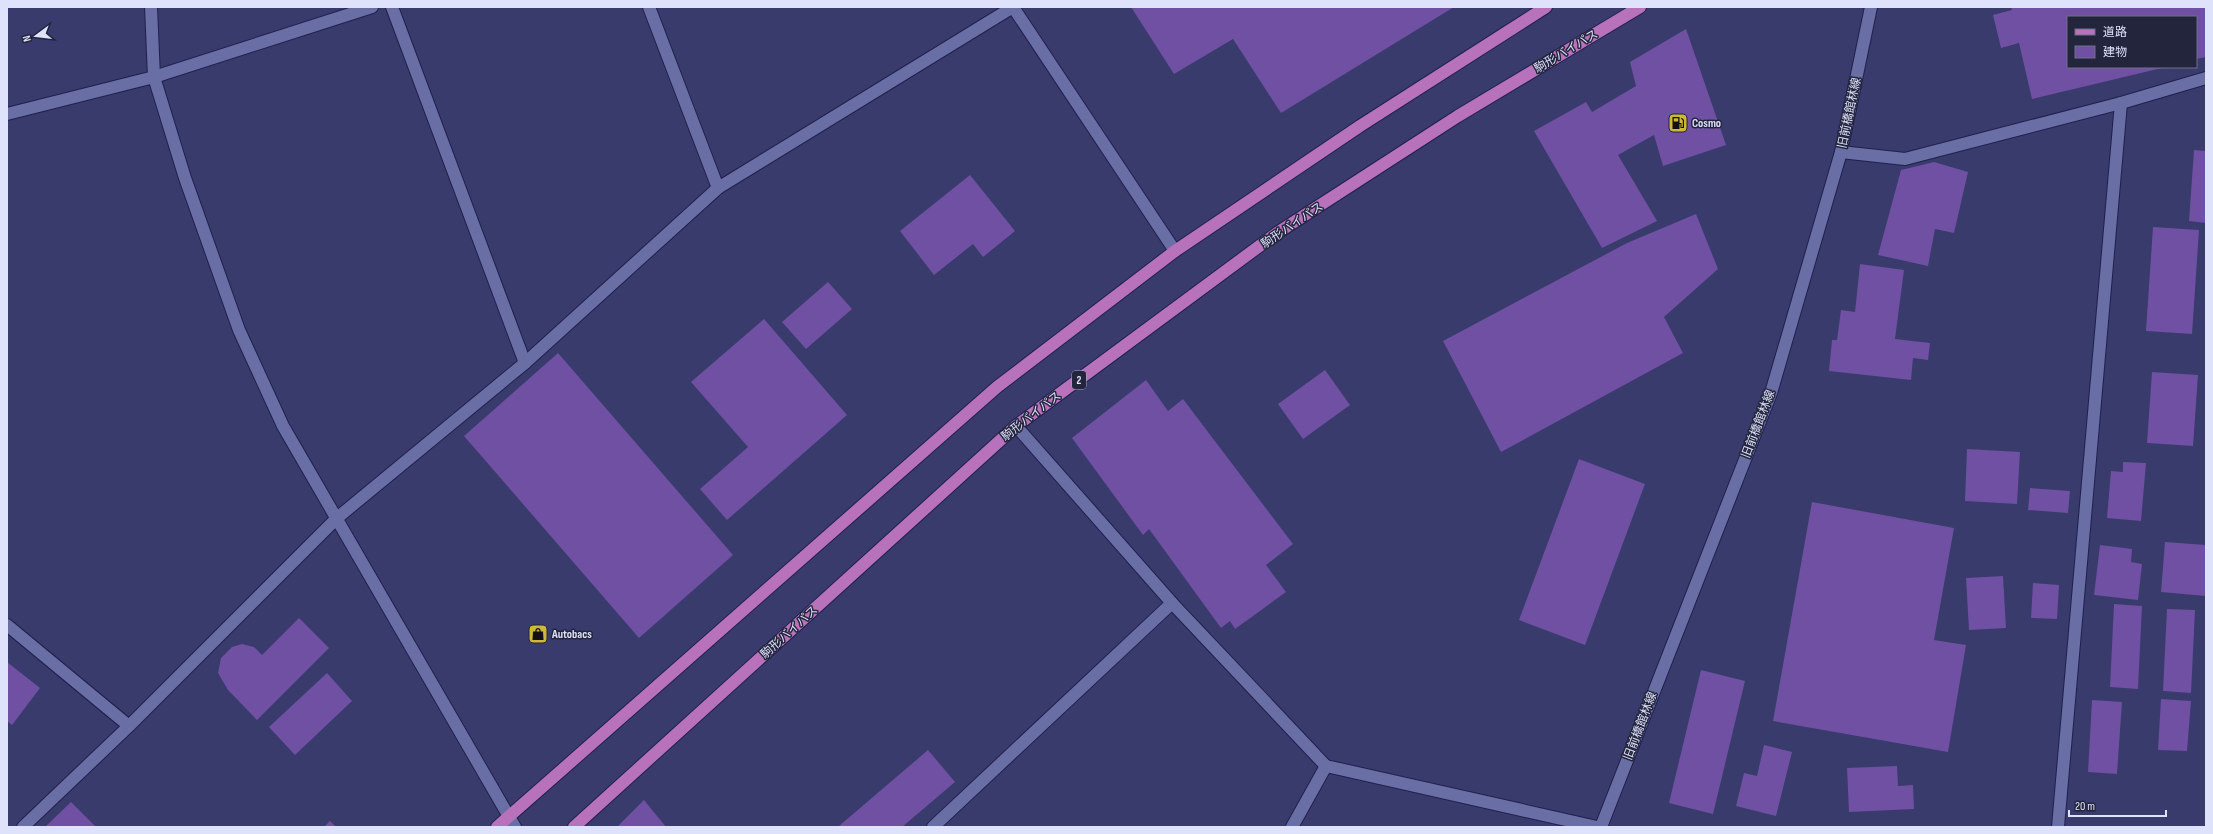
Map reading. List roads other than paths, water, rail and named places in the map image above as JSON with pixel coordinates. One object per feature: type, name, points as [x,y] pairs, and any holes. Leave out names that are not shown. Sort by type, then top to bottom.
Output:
[{"type":"main road","points":[[497,827],[511,822],[997,386],[1175,251],[1360,126],[1546,7]]},
{"type":"main road","name":"駒形バイパス","points":[[574,827],[1016,426],[1278,234],[1458,116],[1640,7]]},
{"type":"street","points":[[151,7],[154,77],[185,178],[239,330],[283,426],[338,518],[386,606],[511,822]]},
{"type":"street","points":[[7,114],[154,77],[372,7]]},
{"type":"street","points":[[392,7],[525,363]]},
{"type":"street","points":[[649,7],[718,188]]},
{"type":"street","points":[[23,827],[129,726],[338,518],[525,363],[718,188],[1013,7],[1175,251]]},
{"type":"street","name":"旧前橋館林線","points":[[1602,827],[1771,393],[1841,152],[1871,7]]},
{"type":"street","points":[[1841,152],[1905,159],[2121,103],[2206,78]]},
{"type":"street","points":[[2058,827],[2121,103]]},
{"type":"street","points":[[1016,426],[1172,603],[1326,766],[1597,827]]},
{"type":"street","points":[[933,827],[1172,603]]},
{"type":"street","points":[[7,625],[129,726]]},
{"type":"street","points":[[1292,827],[1326,766]]},
{"type":"place","name":"Cosmo","points":[[1678,123]]},
{"type":"place","name":"Autobacs","points":[[538,634]]}]
